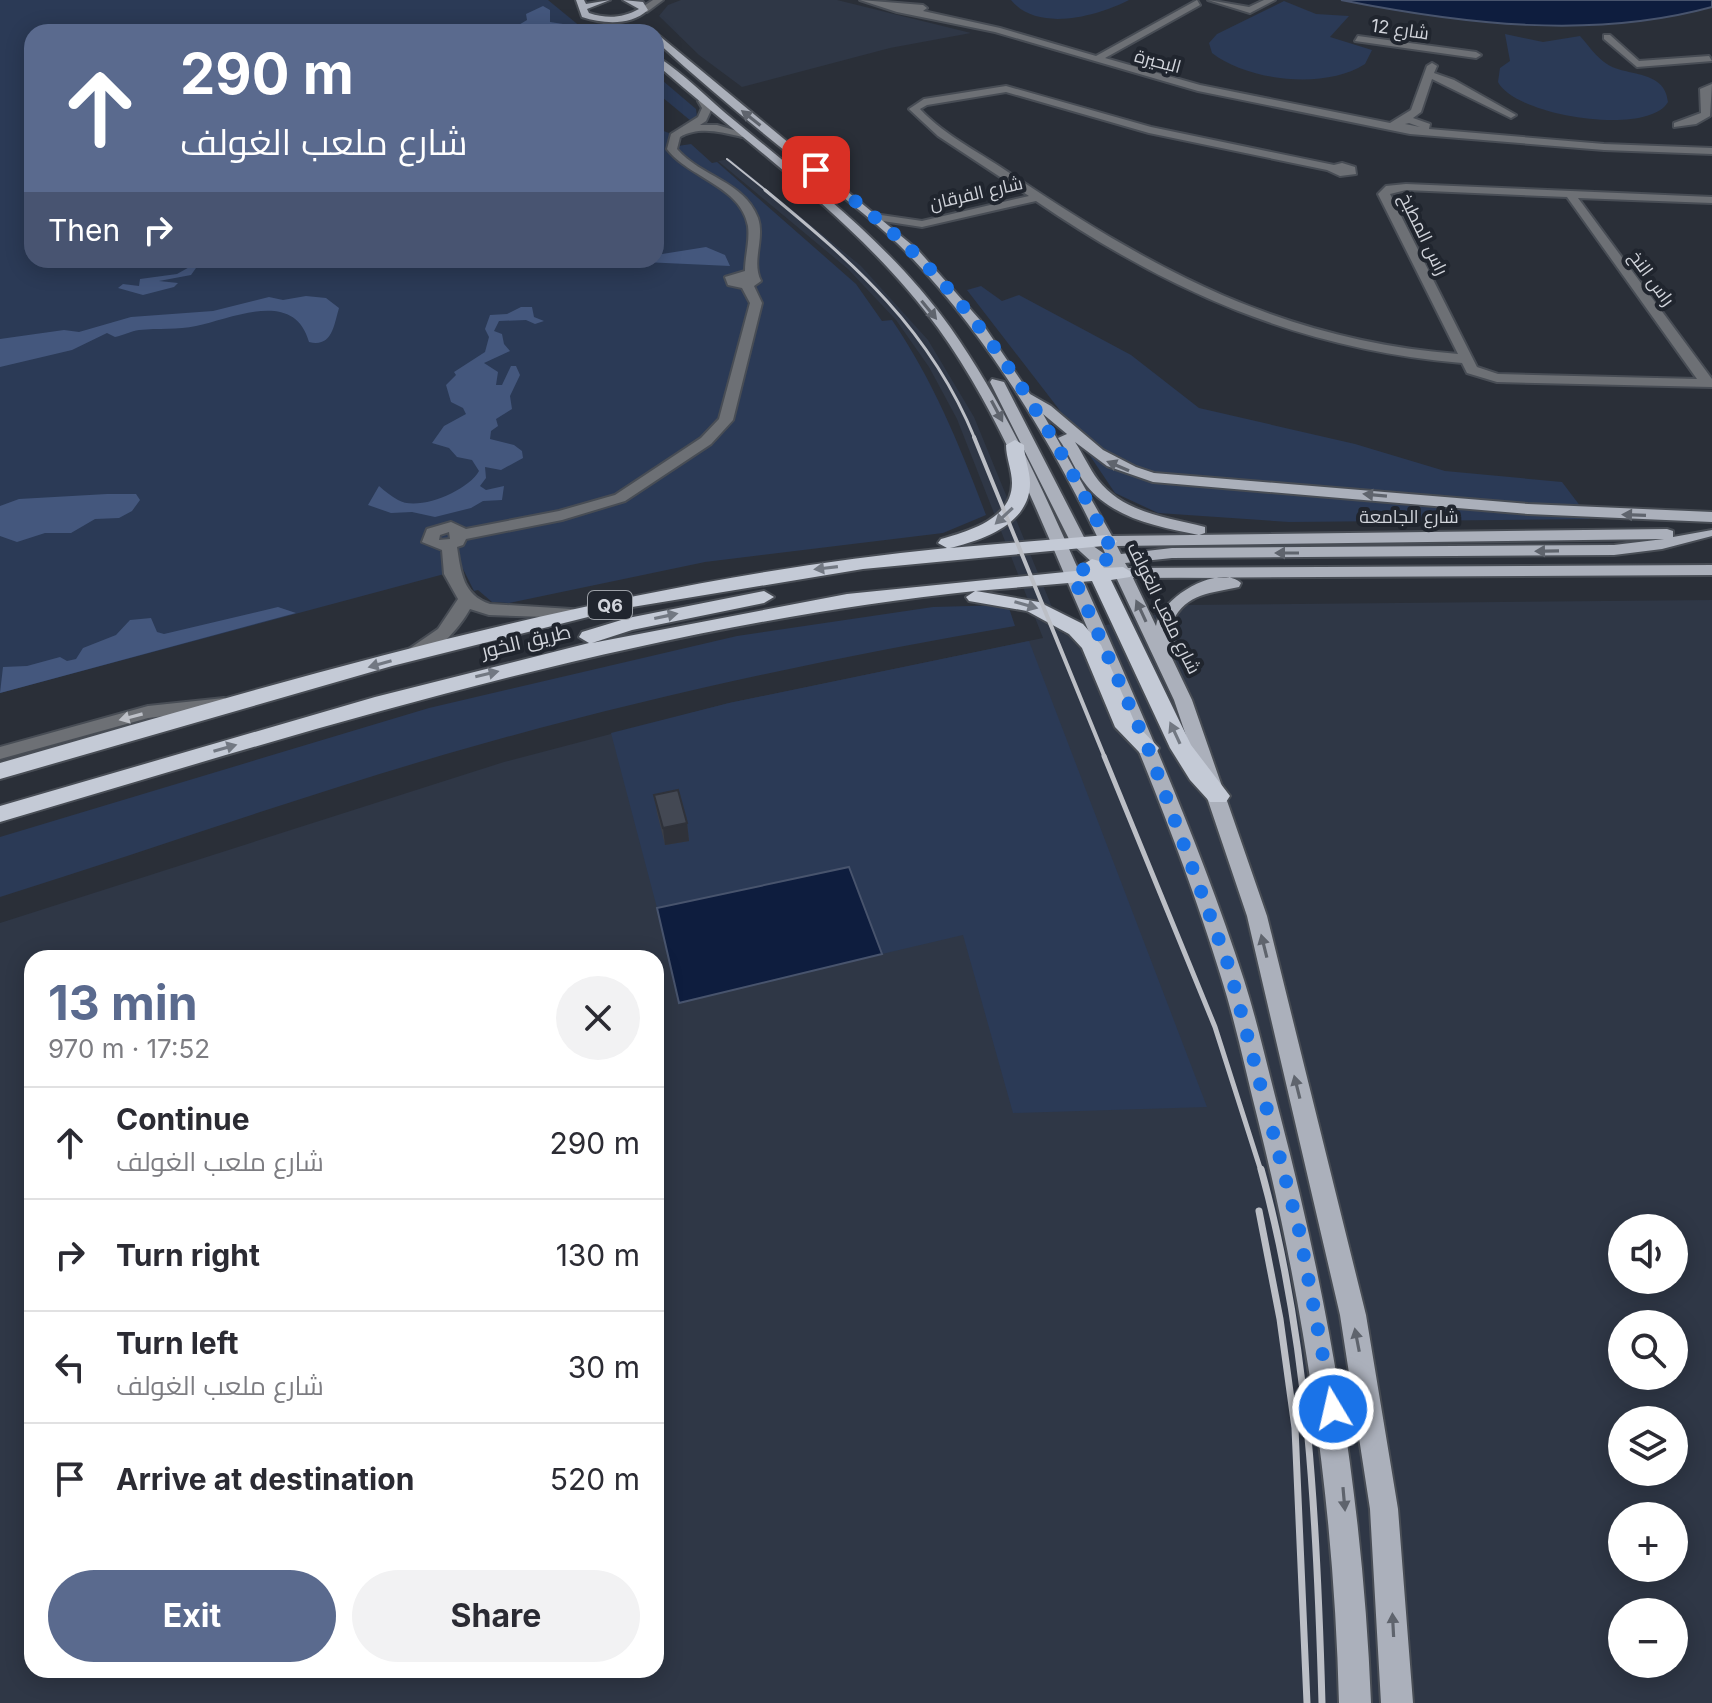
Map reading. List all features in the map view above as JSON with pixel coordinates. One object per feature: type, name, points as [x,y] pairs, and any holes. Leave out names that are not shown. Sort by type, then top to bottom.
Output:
[{"type":"highway","points":[[903,559],[922,549],[978,534],[1010,512],[1021,490],[1015,445]]},
{"type":"highway","name":"طريق الخور","points":[[0,771],[236,703],[571,614],[751,579],[903,559],[1090,559]]},
{"type":"highway","points":[[541,662],[593,636],[714,606],[897,578],[1090,559],[1188,762],[1218,796]]},
{"type":"highway","name":"طريق الخور","points":[[0,814],[433,687],[755,615],[1090,559]]},
{"type":"highway","points":[[755,615],[794,620],[978,597],[1032,606],[1057,616],[1084,637],[1126,727],[1148,748]]},
{"type":"main road","points":[[606,0],[582,3],[585,15],[612,24]]},
{"type":"main road","points":[[627,0],[640,4],[642,24]]},
{"type":"main road","points":[[605,20],[643,11]]},
{"type":"main road","name":"شارع ملعب الغولف","points":[[664,43],[709,85],[874,217],[914,253],[975,323],[1040,420],[1090,559],[1148,748],[1229,967],[1309,1272],[1342,1477],[1352,1591],[1355,1703]]},
{"type":"main road","name":"شارع ملعب الغولف","points":[[664,66],[877,252],[929,309],[972,367],[1015,445],[1183,700],[1257,916],[1353,1315],[1384,1509],[1397,1703]]},
{"type":"main road","points":[[877,252],[923,282],[978,353],[1022,426],[1090,559]]},
{"type":"main road","points":[[1025,396],[1067,424],[1084,445],[1101,458],[1153,477],[1710,528]]},
{"type":"main road","points":[[1040,420],[1066,439],[1089,480],[1121,506],[1163,522],[1238,537]]},
{"type":"main road","points":[[1090,559],[1172,553],[1614,550],[1662,544],[1710,528]]},
{"type":"main road","name":"شارع الجامعة","points":[[1090,559],[1238,537],[1710,528]]},
{"type":"main road","points":[[1090,559],[1427,571],[1712,570]]},
{"type":"main road","points":[[1183,700],[1183,683],[1162,628],[1170,607],[1187,593],[1222,584],[1398,579],[1427,571]]},
{"type":"street","points":[[643,11],[659,0]]},
{"type":"street","name":"البحيرة","points":[[864,0],[916,5]]},
{"type":"street","name":"البحيرة","points":[[877,0],[916,5],[1205,88],[1311,110],[1400,123],[1421,123]]},
{"type":"street","points":[[1186,0],[1250,10],[1271,0]]},
{"type":"street","points":[[1097,59],[1197,3]]},
{"type":"street","points":[[1213,3],[1229,12]]},
{"type":"street","points":[[1607,37],[1637,64],[1703,63],[1681,49]]},
{"type":"street","name":"شارع 12","points":[[1358,39],[1476,55]]},
{"type":"street","name":"شارع 12","points":[[1421,123],[1429,75],[1437,51]]},
{"type":"street","points":[[1429,75],[1454,82],[1488,105],[1511,115]]},
{"type":"street","points":[[1678,125],[1706,114],[1705,89],[1712,87]]},
{"type":"street","points":[[1332,168],[1149,130],[1006,89],[939,99],[914,107],[1038,197],[1134,259],[1252,312],[1397,356],[1464,359],[1472,370],[1497,378],[1710,383]]},
{"type":"street","points":[[571,614],[542,610],[493,613],[465,601],[451,572],[455,540],[608,503],[639,487],[716,433],[726,420],[756,303],[746,278],[754,246],[754,226],[742,201],[724,184],[675,153],[672,144],[675,136],[706,113],[703,101]]},
{"type":"street","points":[[1400,123],[1421,123],[1578,144],[1712,149]]},
{"type":"street","points":[[689,128],[717,128],[742,134]]},
{"type":"street","name":"راس المطبخ","points":[[1464,359],[1385,192],[1406,187],[1712,200]]},
{"type":"street","name":"راس النخ","points":[[1570,194],[1710,383]]},
{"type":"street","name":"شارع الفرقان","points":[[874,217],[922,224],[1038,197]]},
{"type":"street","name":"شارع الفرقان","points":[[914,253],[913,234],[922,224]]},
{"type":"street","points":[[412,655],[447,631],[458,618],[465,601]]},
{"type":"street","points":[[0,753],[148,712],[236,703]]},
{"type":"shaded area","points":[[0,0],[548,0],[577,24],[24,24],[24,268],[664,268],[664,131],[679,137],[678,146],[691,144],[712,163],[717,162],[856,284],[882,321],[892,320],[921,367],[945,415],[986,515],[943,533],[705,562],[509,603],[492,602],[478,590],[474,591],[463,569],[0,693]]},
{"type":"shaded area","points":[[681,0],[837,0],[971,33],[890,48],[742,87],[699,55],[659,16],[668,5]]},
{"type":"shaded area","points":[[1011,0],[1129,0],[1085,16],[1052,19],[1022,10]]},
{"type":"shaded area","points":[[1341,0],[1712,0],[1712,7],[1667,17],[1574,26],[1433,16]]},
{"type":"shaded area","points":[[1284,1],[1316,14],[1349,16],[1330,37],[1372,50],[1365,64],[1329,77],[1287,79],[1245,70],[1212,53],[1209,43],[1217,34]]},
{"type":"shaded area","points":[[543,6],[550,10],[550,22],[563,24],[520,24],[527,20],[526,14]]},
{"type":"shaded area","points":[[1505,34],[1543,42],[1580,36],[1607,64],[1660,84],[1668,102],[1656,113],[1610,120],[1582,118],[1529,104],[1509,94],[1498,82],[1500,68],[1510,61]]},
{"type":"shaded area","points":[[664,82],[696,109],[697,117],[691,121],[664,99]]},
{"type":"shaded area","points":[[730,159],[861,266],[928,340],[974,417],[1063,634],[1182,609],[1182,605],[1712,600],[1712,1703],[0,1703],[0,923],[504,762],[729,703],[1043,638],[957,419],[929,367],[896,320],[848,269],[718,161]]},
{"type":"shaded area","points":[[706,247],[725,255],[730,266],[664,263],[664,254]]},
{"type":"shaded area","points":[[188,268],[196,268],[191,275],[159,281],[178,283],[174,287],[143,295],[118,288],[123,284],[139,286],[140,279],[177,274]]},
{"type":"shaded area","points":[[981,286],[1002,301],[1019,295],[1131,355],[1199,408],[1355,444],[1445,471],[1562,482],[1590,519],[1289,522],[1158,513],[1115,493],[1058,408],[967,290]]},
{"type":"shaded area","points":[[306,296],[326,298],[339,308],[331,334],[323,342],[309,342],[301,326],[290,316],[276,311],[260,311],[189,327],[139,330],[115,337],[107,333],[72,350],[0,367],[0,339],[64,330],[79,332],[131,317],[213,311],[269,297],[283,300]]},
{"type":"shaded area","points":[[521,307],[532,307],[534,317],[544,321],[535,324],[526,320],[499,321],[494,331],[502,334],[504,344],[510,351],[484,363],[498,372],[496,385],[502,385],[511,366],[516,366],[520,375],[510,396],[512,409],[496,419],[498,426],[491,431],[490,439],[514,445],[522,451],[523,458],[501,470],[485,467],[486,478],[480,486],[486,490],[504,486],[502,500],[483,501],[471,508],[435,517],[412,512],[391,513],[368,505],[379,486],[407,503],[442,498],[465,486],[479,471],[472,460],[457,457],[449,448],[432,443],[444,426],[466,414],[463,408],[451,402],[446,385],[456,375],[454,372],[485,352],[489,337],[485,329],[490,315],[507,314]]},
{"type":"shaded area","points":[[136,494],[140,500],[132,511],[119,518],[95,519],[71,533],[45,533],[17,542],[0,536],[0,506],[19,499]]},
{"type":"shaded area","points":[[1008,605],[1015,626],[745,678],[544,727],[358,781],[0,897],[0,837],[429,708],[737,636],[933,607]]},
{"type":"shaded area","points":[[278,607],[296,613],[0,693],[3,667],[27,666],[60,657],[67,661],[76,659],[83,648],[116,635],[130,620],[151,618],[157,632],[164,634]]},
{"type":"shaded area","points":[[1029,641],[1207,1107],[1013,1113],[963,935],[882,954],[849,867],[657,908],[611,733],[729,703]]},
{"type":"shaded area","points":[[849,867],[882,954],[679,1003],[657,908]]},
{"type":"building","points":[[678,790],[687,823],[663,828],[654,795]]},
{"type":"railway","points":[[727,159],[768,192]]},
{"type":"railway","points":[[765,190],[859,272],[913,331],[957,400],[975,439]]},
{"type":"railway","points":[[974,437],[1105,758]]},
{"type":"railway","points":[[1104,756],[1215,1027],[1261,1171]]},
{"type":"railway","points":[[1261,1169],[1290,1300],[1308,1434],[1322,1703]]},
{"type":"railway","points":[[1259,1211],[1280,1319],[1295,1428],[1307,1703]]},
{"type":"route","points":[[816,170],[914,253],[975,323],[1040,420],[1115,557],[1092,564],[1073,576],[1148,748],[1229,967],[1299,1230],[1318,1316],[1333,1409]]}]
